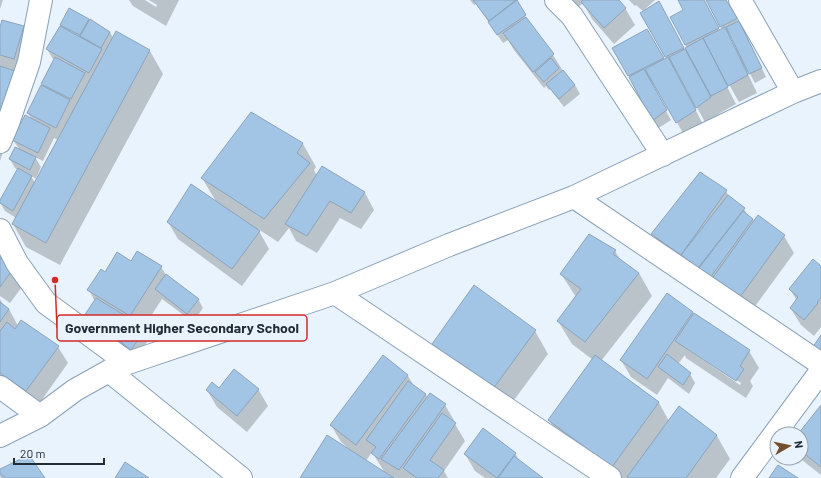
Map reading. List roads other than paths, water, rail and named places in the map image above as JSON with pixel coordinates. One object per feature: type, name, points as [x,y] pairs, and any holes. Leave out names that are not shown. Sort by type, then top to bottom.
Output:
[{"type":"street","points":[[0,142],[29,62],[41,0]]},
{"type":"street","points":[[556,0],[572,16],[663,155]]},
{"type":"street","points":[[740,0],[793,92]]},
{"type":"street","points":[[0,436],[40,416],[75,390],[118,367],[335,293],[449,245],[574,197],[821,80]]},
{"type":"street","points":[[574,197],[821,364]]},
{"type":"street","points":[[0,230],[17,263],[46,303],[241,478]]},
{"type":"street","points":[[335,293],[610,478]]},
{"type":"street","points":[[742,478],[821,371]]},
{"type":"street","points":[[0,387],[40,416]]},
{"type":"place","name":"Government Higher Secondary School","points":[[55,280]]}]
